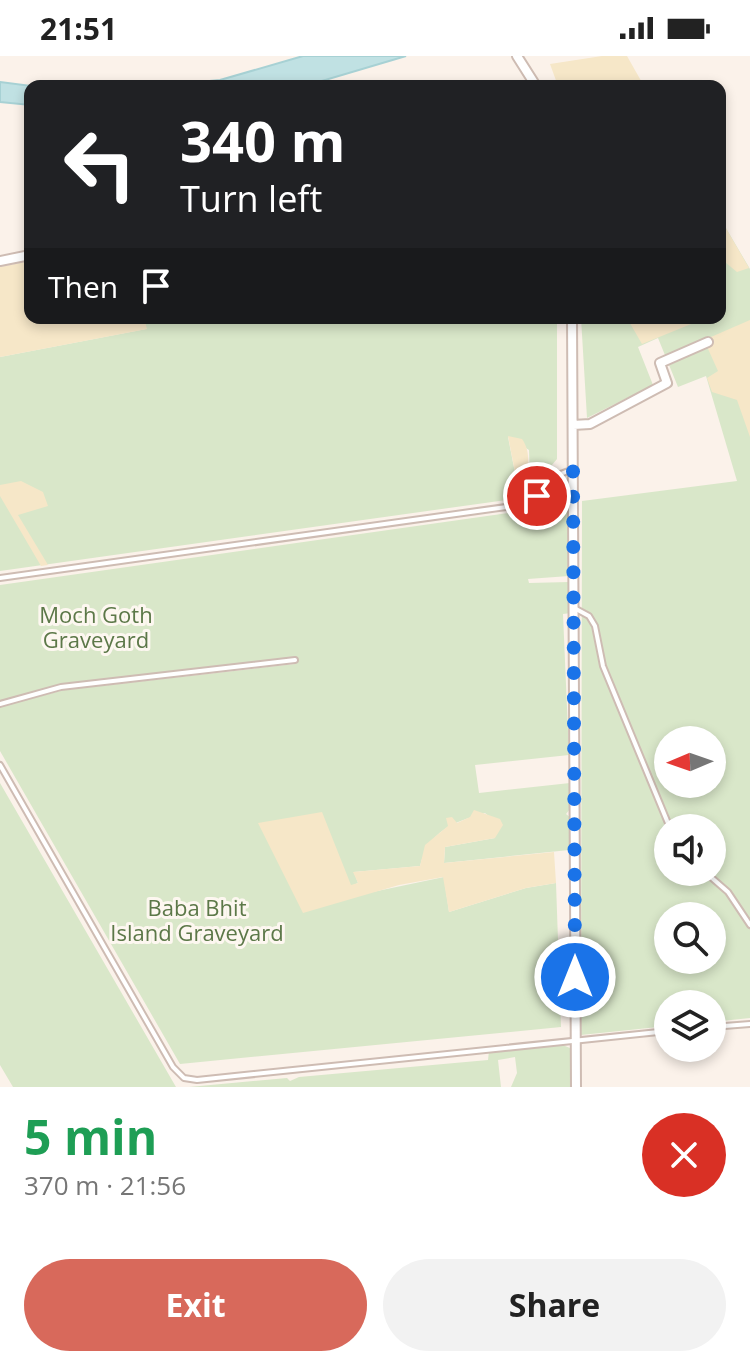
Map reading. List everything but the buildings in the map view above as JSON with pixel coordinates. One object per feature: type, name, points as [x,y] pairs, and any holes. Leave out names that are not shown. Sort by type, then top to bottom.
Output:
[{"type":"street","points":[[517,56],[532,80]]},
{"type":"street","points":[[0,261],[24,256]]},
{"type":"street","points":[[572,324],[576,1087]]},
{"type":"street","points":[[573,425],[590,424],[667,383],[660,363],[708,342]]},
{"type":"lane","points":[[0,578],[520,505],[537,496],[545,480],[573,469]]},
{"type":"lane","points":[[574,608],[589,616],[595,626],[603,666],[664,814]]},
{"type":"lane","points":[[0,704],[61,687],[295,660]]},
{"type":"lane","points":[[0,765],[173,1067],[184,1078],[197,1080],[654,1032]]},
{"type":"lane","points":[[721,886],[750,925]]},
{"type":"lane","points":[[726,1026],[750,1024]]},
{"type":"green space","points":[[726,228],[750,269],[750,1018],[726,1021],[726,990],[654,990],[654,1027],[581,1035],[582,501],[737,481],[706,376],[678,387],[658,338],[638,347],[653,385],[587,418],[581,324],[726,324]]},
{"type":"green space","points":[[145,324],[557,324],[557,459],[535,485],[530,481],[529,450],[508,437],[520,498],[0,571],[0,357],[146,329]]},
{"type":"green space","points":[[564,480],[568,493],[569,576],[528,579],[529,583],[569,582],[571,613],[563,614],[569,755],[475,765],[479,793],[570,783],[570,809],[566,814],[571,818],[569,850],[444,863],[445,847],[495,838],[492,819],[485,813],[453,824],[436,836],[429,844],[420,866],[354,872],[358,883],[351,886],[363,894],[444,877],[449,912],[526,888],[556,883],[561,1027],[180,1064],[0,751],[0,707],[64,690],[295,664],[295,658],[60,685],[0,701],[0,585],[522,511],[545,501],[553,484]]},
{"type":"green space","points":[[0,783],[176,1087],[13,1087],[0,1065]]},
{"type":"green space","points":[[560,1044],[570,1048],[571,1087],[511,1087],[517,1073],[515,1057],[498,1060],[501,1087],[189,1087],[287,1078],[290,1081],[299,1077],[488,1060],[489,1051]]},
{"type":"sand","points":[[602,56],[627,56],[641,80],[556,80],[550,64]]},
{"type":"sand","points":[[726,228],[749,268],[737,272],[726,263]]},
{"type":"sand","points":[[24,262],[24,324],[146,324],[147,329],[0,357],[0,267]]},
{"type":"sand","points":[[750,320],[750,437],[737,400],[712,392],[707,378],[718,371],[704,340]]},
{"type":"sand","points":[[630,324],[691,324],[642,344]]},
{"type":"sand","points":[[508,436],[522,439],[525,444],[530,481],[535,485],[520,498]]},
{"type":"sand","points":[[21,481],[43,492],[48,506],[18,515],[48,565],[41,566],[0,496],[0,485]]},
{"type":"sand","points":[[474,810],[500,819],[503,825],[495,838],[445,847],[444,863],[554,852],[556,883],[526,888],[449,912],[443,877],[399,885],[303,913],[258,823],[322,812],[351,885],[358,883],[353,872],[420,866],[425,845],[448,826],[446,818],[452,817],[457,823],[470,817]]},
{"type":"water","points":[[303,56],[406,56],[325,80],[220,80]]},
{"type":"water","points":[[0,82],[24,85],[24,104],[0,102]]},
{"type":"route","points":[[537,496],[545,480],[573,469],[575,977]]},
{"type":"park label","name":"Moch Goth Graveyard","points":[[96,628]]},
{"type":"park label","name":"Baba Bhit Island Graveyard","points":[[197,920]]}]
